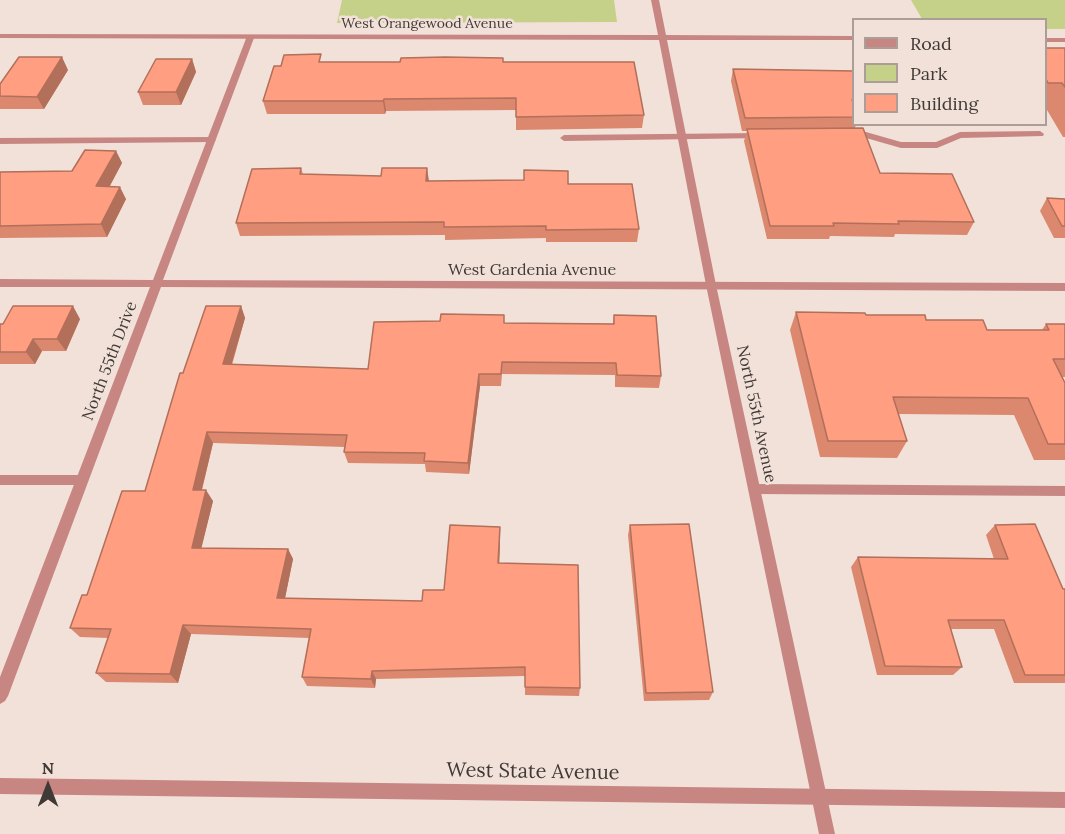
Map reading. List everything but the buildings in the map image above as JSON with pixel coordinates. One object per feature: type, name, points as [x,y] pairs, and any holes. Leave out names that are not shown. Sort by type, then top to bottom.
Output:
[{"type":"street","name":"North 55th Avenue","points":[[655,0],[711,285],[827,834]]},
{"type":"street","name":"West Orangewood Avenue","points":[[0,36],[852,38]]},
{"type":"street","name":"North 55th Drive","points":[[0,696],[250,38]]},
{"type":"street","points":[[1047,40],[1065,40]]},
{"type":"street","points":[[843,136],[866,135],[901,145],[937,145],[960,135],[1040,134]]},
{"type":"street","points":[[564,138],[775,136]]},
{"type":"street","points":[[0,141],[211,140]]},
{"type":"street","name":"West Gardenia Avenue","points":[[0,283],[1065,287]]},
{"type":"street","points":[[0,480],[82,480]]},
{"type":"street","points":[[755,489],[1065,491]]},
{"type":"street","name":"West State Avenue","points":[[0,786],[1065,800]]},
{"type":"green space","points":[[342,0],[614,0],[617,22],[337,23]]},
{"type":"green space","points":[[911,0],[1065,0],[1065,29],[1047,29],[1047,18],[921,18]]}]
